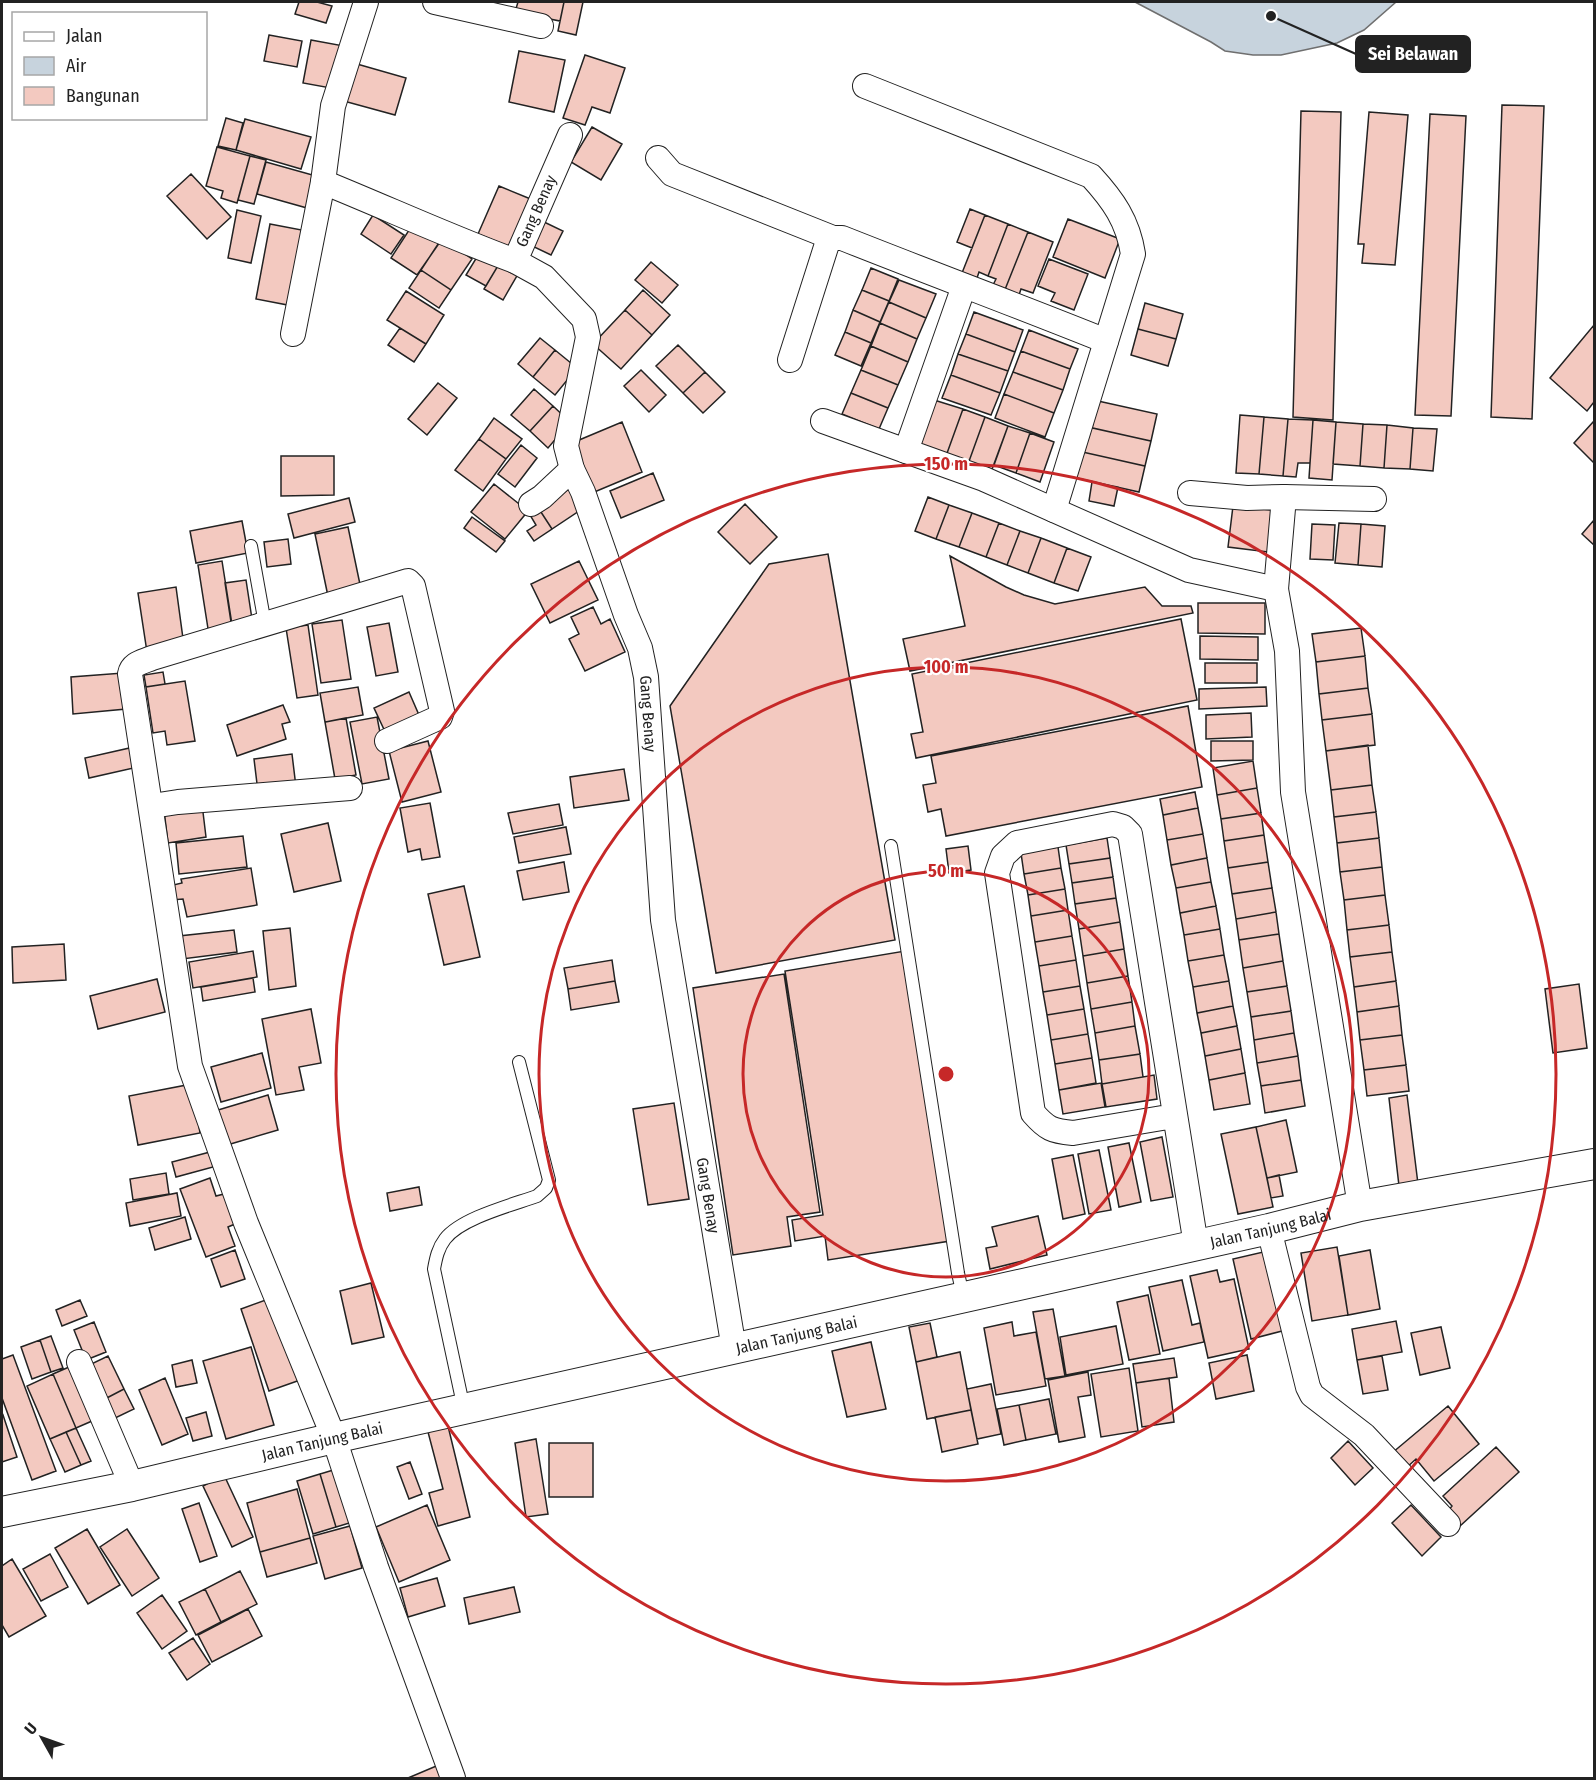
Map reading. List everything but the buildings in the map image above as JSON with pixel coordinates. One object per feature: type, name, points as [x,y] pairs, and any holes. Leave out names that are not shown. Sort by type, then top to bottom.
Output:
[{"type":"street","points":[[293,334],[323,182],[333,106],[366,2]]},
{"type":"street","points":[[435,2],[541,26]]},
{"type":"street","points":[[865,86],[1091,176],[1106,192],[1130,232],[1133,254],[1054,510]]},
{"type":"street","name":"Gang Benay","points":[[570,135],[514,261],[544,277],[584,319],[588,337],[566,446],[572,470],[583,492],[626,615],[640,648],[646,676],[663,921],[734,1349]]},
{"type":"street","points":[[658,158],[672,174],[833,238],[842,238],[1031,310],[1106,341]]},
{"type":"street","points":[[323,182],[389,208],[465,243],[514,261]]},
{"type":"street","points":[[790,360],[827,244],[833,238]]},
{"type":"street","points":[[906,451],[964,286]]},
{"type":"street","points":[[823,421],[984,479],[1190,570],[1276,589]]},
{"type":"street","points":[[531,504],[572,470]]},
{"type":"street","points":[[1190,493],[1247,498],[1374,499]]},
{"type":"street","points":[[1284,497],[1276,589],[1287,651],[1293,792],[1360,1206]]},
{"type":"street","points":[[387,741],[440,717],[442,711],[413,586],[408,582],[152,658],[131,668],[130,674],[190,1066],[246,1223],[334,1438],[376,1567],[453,1779]]},
{"type":"street","points":[[152,806],[350,788]]},
{"type":"street","points":[[1174,1116],[1073,1133],[1057,1131],[1045,1126],[1033,1113],[997,873],[1003,856],[1017,843],[1113,824],[1123,827],[1130,834],[1196,1245]]},
{"type":"street","name":"Jalan Tanjung Balai","points":[[2,1512],[132,1486],[334,1438],[1269,1229],[1360,1206],[1594,1164]]},
{"type":"street","points":[[1269,1229],[1308,1387],[1312,1395],[1364,1435],[1448,1524]]},
{"type":"street","points":[[79,1362],[132,1486]]},
{"type":"lane","points":[[251,546],[265,624]]},
{"type":"lane","points":[[891,846],[963,1296]]},
{"type":"lane","points":[[464,1409],[434,1269],[437,1252],[446,1238],[463,1223],[537,1196],[546,1188],[549,1180],[519,1062]]},
{"type":"water","points":[[1135,2],[1396,2],[1364,30],[1337,43],[1281,55],[1253,55],[1225,51]]},
{"type":"place","name":"Sei Belawan","points":[[1271,16]]}]
